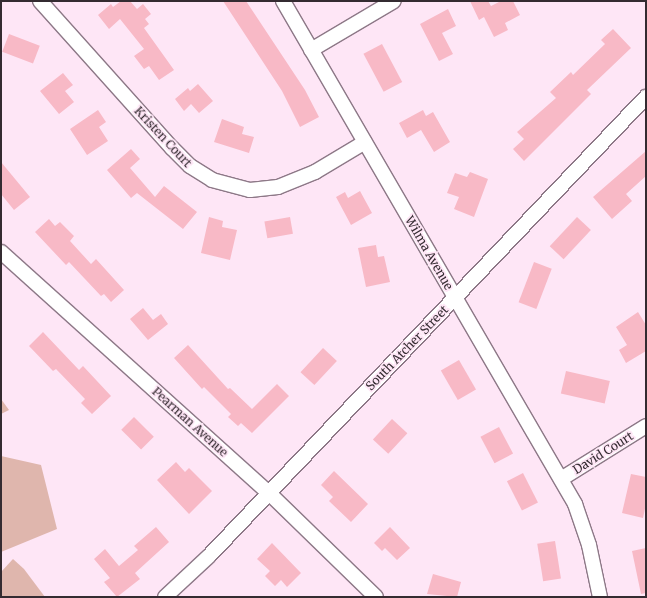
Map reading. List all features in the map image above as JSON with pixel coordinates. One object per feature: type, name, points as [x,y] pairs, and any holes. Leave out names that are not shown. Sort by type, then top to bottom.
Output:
[{"type":"street","name":"Kristen Court","points":[[40,1],[172,148],[190,166],[212,180],[250,190],[278,187],[315,172],[365,142]]},
{"type":"street","name":"Wilma Avenue","points":[[283,1],[561,479],[583,525],[600,597]]},
{"type":"street","points":[[311,50],[394,1]]},
{"type":"street","name":"South Atcher Street","points":[[165,597],[209,556],[270,493],[646,97]]},
{"type":"street","name":"Pearman Avenue","points":[[1,252],[270,493],[376,597]]},
{"type":"street","name":"David Court","points":[[561,479],[646,426]]},
{"type":"shaded area","points":[[1,399],[9,410],[1,414]]},
{"type":"shaded area","points":[[1,456],[41,465],[57,529],[1,552]]},
{"type":"shaded area","points":[[13,559],[24,569],[45,597],[1,597],[1,572]]},
{"type":"building","points":[[121,1],[130,1],[137,9],[143,4],[151,14],[145,19],[149,24],[144,28],[174,70],[159,80],[149,66],[144,69],[134,56],[144,49],[120,19],[109,29],[98,15],[111,4],[113,7]]},
{"type":"building","points":[[223,1],[246,1],[305,90],[319,117],[300,127],[282,91]]},
{"type":"building","points":[[470,1],[488,1],[491,6],[501,1],[513,1],[520,15],[505,23],[508,30],[494,37],[484,17],[479,20]]},
{"type":"building","points":[[448,9],[456,26],[442,33],[453,54],[439,61],[420,24]]},
{"type":"building","points":[[613,29],[631,48],[587,90],[591,94],[524,161],[513,149],[524,139],[517,132],[556,98],[550,92],[571,72],[573,75],[605,44],[601,40]]},
{"type":"building","points":[[9,34],[40,46],[33,64],[2,52]]},
{"type":"building","points":[[382,44],[402,82],[384,92],[363,54]]},
{"type":"building","points":[[63,73],[73,85],[65,91],[74,102],[59,114],[40,91]]},
{"type":"building","points":[[198,84],[213,101],[199,113],[191,104],[184,111],[175,99],[188,88],[190,91]]},
{"type":"building","points":[[98,110],[106,122],[99,127],[108,141],[87,155],[70,129]]},
{"type":"building","points":[[423,110],[426,116],[433,112],[450,142],[434,152],[421,130],[407,138],[399,123]]},
{"type":"building","points":[[222,119],[244,127],[242,134],[254,137],[249,153],[214,142]]},
{"type":"building","points":[[131,149],[140,159],[130,168],[155,197],[164,186],[197,212],[183,229],[137,193],[131,198],[107,170]]},
{"type":"building","points":[[646,151],[646,176],[626,194],[632,201],[612,219],[593,197]]},
{"type":"building","points":[[1,162],[30,197],[14,210],[1,194]]},
{"type":"building","points":[[470,172],[488,179],[474,217],[454,209],[459,197],[447,193],[455,173],[467,177]]},
{"type":"building","points":[[360,191],[372,213],[351,225],[336,197],[345,192],[348,198]]},
{"type":"building","points":[[209,217],[223,221],[222,227],[237,230],[230,260],[201,253]]},
{"type":"building","points":[[290,217],[293,234],[267,238],[264,222]]},
{"type":"building","points":[[577,217],[591,230],[564,259],[550,246]]},
{"type":"building","points":[[49,219],[55,226],[60,222],[74,236],[70,241],[91,264],[96,259],[124,290],[111,302],[104,294],[101,296],[69,262],[66,265],[35,232]]},
{"type":"building","points":[[376,245],[378,257],[384,256],[390,282],[366,287],[358,248]]},
{"type":"building","points":[[534,262],[552,269],[536,309],[519,302]]},
{"type":"building","points":[[143,308],[153,320],[161,314],[168,324],[148,340],[130,319]]},
{"type":"building","points":[[638,312],[646,325],[646,351],[626,363],[619,350],[627,345],[616,327]]},
{"type":"building","points":[[43,332],[79,370],[83,366],[111,396],[92,414],[81,403],[85,399],[56,369],[53,371],[29,346]]},
{"type":"building","points":[[188,345],[228,389],[230,388],[252,409],[277,384],[289,396],[252,433],[241,423],[238,426],[228,417],[231,414],[204,387],[202,389],[174,358]]},
{"type":"building","points":[[323,348],[337,361],[314,385],[300,372]]},
{"type":"building","points":[[459,360],[476,389],[458,400],[441,370]]},
{"type":"building","points":[[566,371],[610,381],[605,404],[561,393]]},
{"type":"building","points":[[134,417],[154,437],[141,450],[121,430]]},
{"type":"building","points":[[392,419],[407,433],[388,454],[373,439]]},
{"type":"building","points":[[499,427],[513,453],[495,463],[480,437]]},
{"type":"building","points":[[176,462],[185,472],[189,468],[212,491],[189,514],[157,480]]},
{"type":"building","points":[[334,471],[368,504],[351,522],[329,501],[333,497],[321,485]]},
{"type":"building","points":[[523,473],[538,502],[522,511],[507,481]]},
{"type":"building","points":[[631,474],[646,477],[646,504],[643,518],[622,513]]},
{"type":"building","points":[[156,527],[169,542],[135,573],[140,579],[117,597],[104,582],[110,578],[94,559],[105,549],[119,566],[138,550],[134,546]]},
{"type":"building","points":[[390,527],[410,548],[397,560],[385,548],[382,551],[374,543]]},
{"type":"building","points":[[555,541],[561,579],[543,581],[537,544]]},
{"type":"building","points":[[272,543],[301,573],[287,587],[281,580],[275,586],[265,576],[270,571],[257,559]]},
{"type":"building","points":[[646,548],[646,593],[641,594],[632,551]]},
{"type":"building","points":[[433,574],[461,582],[457,597],[427,594]]}]
